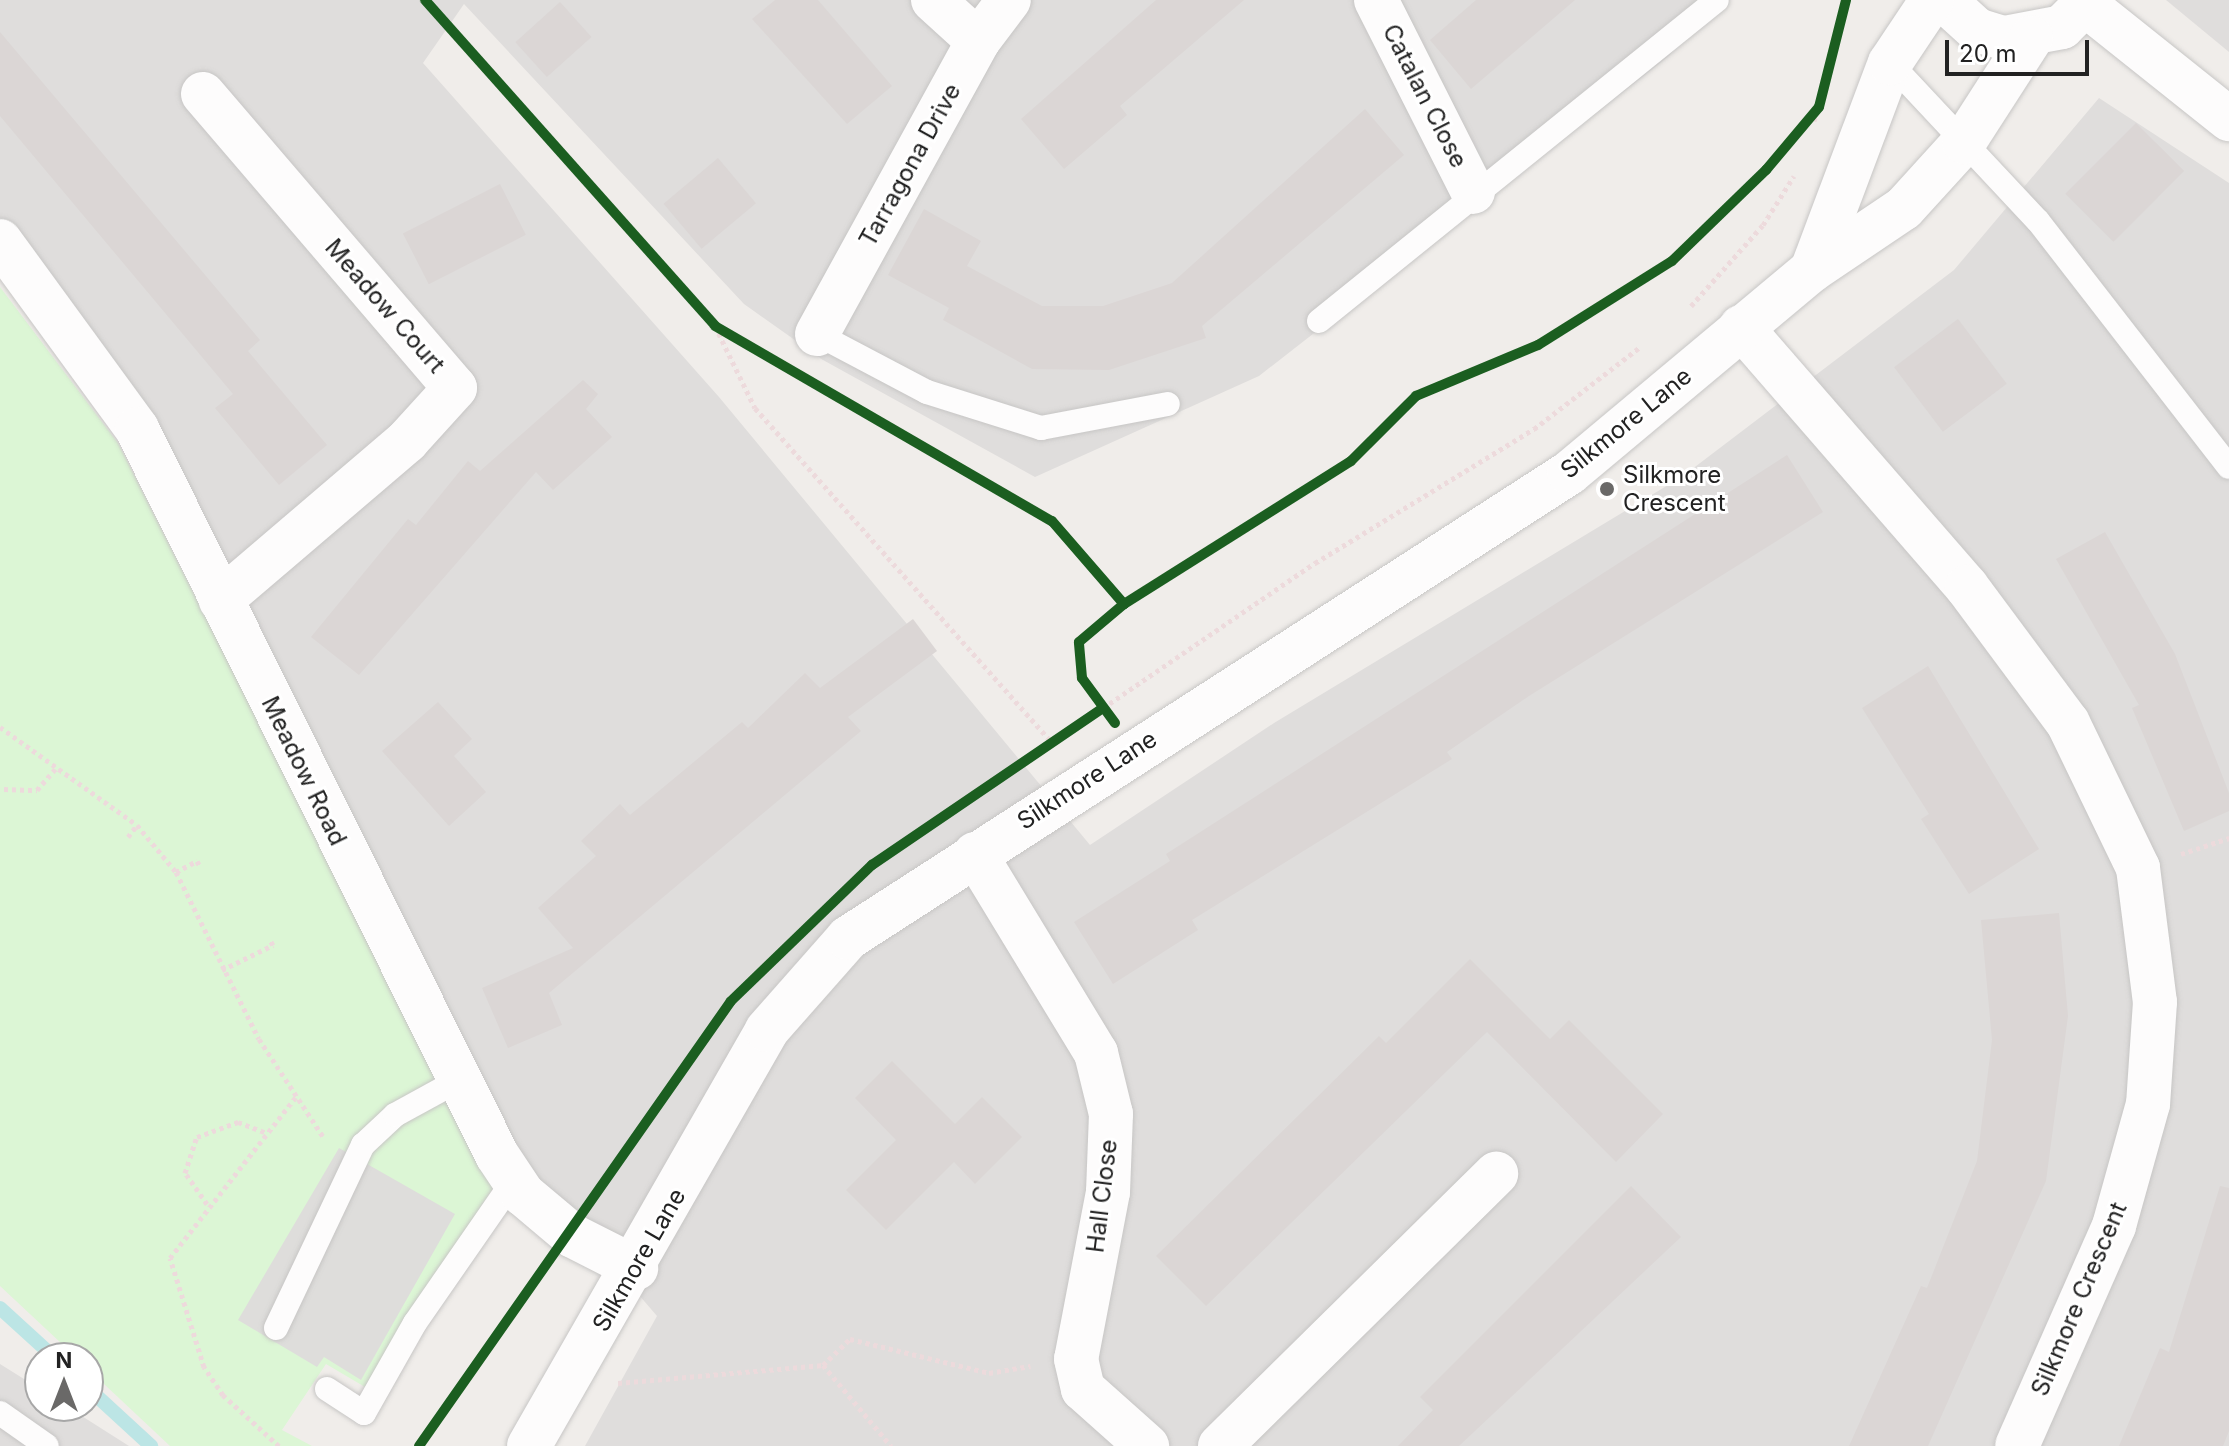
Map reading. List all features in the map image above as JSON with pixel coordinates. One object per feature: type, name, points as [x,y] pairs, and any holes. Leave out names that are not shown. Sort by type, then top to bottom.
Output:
[{"type":"street","points":[[933,0],[978,41]]},
{"type":"street","name":"Tarragona Drive","points":[[817,334],[978,41],[1009,0]]},
{"type":"street","name":"Catalan Close","points":[[1376,0],[1473,192]]},
{"type":"street","points":[[1812,270],[1890,63],[1932,0]]},
{"type":"street","points":[[1944,0],[1977,30],[2031,38],[2062,27],[2088,3],[2229,119]]},
{"type":"street","name":"Silkmore Lane","points":[[529,1446],[636,1268],[767,1030],[848,938],[1569,473],[1812,270],[1904,208],[1964,142],[2031,38]]},
{"type":"street","name":"Meadow Court","points":[[203,94],[455,388],[407,441],[221,600]]},
{"type":"street","name":"Meadow Road","points":[[0,241],[137,429],[457,1081],[514,1180],[573,1236],[636,1268]]},
{"type":"street","name":"Silkmore Crescent","points":[[1741,327],[1967,587],[2068,723],[2138,868],[2155,1002],[2148,1104],[2114,1226],[2017,1446]]},
{"type":"street","name":"Hall Close","points":[[975,854],[1096,1053],[1111,1114],[1108,1192],[1076,1359]]},
{"type":"street","points":[[1220,1446],[1496,1174]]},
{"type":"street","points":[[1076,1359],[1083,1389],[1147,1446]]},
{"type":"lane","points":[[1319,321],[1473,192],[1717,0]]},
{"type":"lane","points":[[1890,63],[2038,221],[2229,467]]},
{"type":"lane","points":[[817,334],[927,392],[1041,428],[1168,404]]},
{"type":"lane","points":[[276,1328],[349,1171],[395,1115],[457,1081]]},
{"type":"lane","points":[[327,1389],[364,1413],[415,1323],[514,1180]]},
{"type":"lane","points":[[0,1413],[47,1446]]},
{"type":"path","points":[[1806,130],[1819,107],[1822,92]]},
{"type":"path","points":[[1685,313],[1763,225],[1798,170]]},
{"type":"path","points":[[704,314],[715,326],[737,340]]},
{"type":"path","points":[[715,326],[755,408],[1052,743]]},
{"type":"path","points":[[1090,717],[1099,703],[1315,563],[1534,429],[1647,342]]},
{"type":"path","points":[[1099,703],[1115,723]]},
{"type":"path","points":[[0,727],[137,825],[176,872],[222,970],[296,1097],[349,1171]]},
{"type":"path","points":[[1039,751],[1064,734]]},
{"type":"path","points":[[4,789],[37,790],[55,769]]},
{"type":"path","points":[[128,837],[137,825]]},
{"type":"path","points":[[176,872],[197,861],[200,867]]},
{"type":"path","points":[[222,970],[273,945],[270,940]]},
{"type":"path","points":[[279,1446],[223,1395],[204,1367],[170,1270],[176,1243],[296,1097]]},
{"type":"path","points":[[207,1204],[185,1173],[197,1137],[238,1122],[266,1133]]},
{"type":"path","points":[[565,1388],[823,1365],[850,1339],[989,1373],[1076,1359]]},
{"type":"path","points":[[823,1365],[891,1446]]},
{"type":"shaded area","points":[[0,0],[1709,0],[1669,56],[1259,376],[1035,477],[823,360],[744,304],[464,4],[423,63],[719,397],[1090,845],[1274,723],[1683,476],[1954,270],[2099,98],[2229,183],[2229,1446],[585,1446],[657,1316],[522,1159],[0,227]]},
{"type":"shaded area","points":[[2166,0],[2229,0],[2229,52]]},
{"type":"shaded area","points":[[339,1148],[455,1214],[361,1380],[324,1357],[317,1367],[238,1320]]},
{"type":"shaded area","points":[[0,1364],[24,1379],[24,1422],[91,1422],[129,1446],[0,1446]]},
{"type":"green space","points":[[0,287],[118,443],[493,1188],[365,1387],[326,1364],[282,1430],[312,1446],[170,1446],[104,1384],[104,1342],[60,1342],[0,1286]]},
{"type":"building","points":[[775,0],[818,0],[892,86],[847,124],[752,19]]},
{"type":"building","points":[[1156,0],[1244,0],[1120,106],[1127,115],[1064,169],[1021,119]]},
{"type":"building","points":[[1476,0],[1575,0],[1471,89],[1430,40]]},
{"type":"building","points":[[560,2],[591,37],[547,77],[515,42]]},
{"type":"building","points":[[0,32],[260,340],[248,351],[327,445],[279,485],[215,408],[233,394],[0,116]]},
{"type":"building","points":[[1365,109],[1404,155],[1202,326],[1206,338],[1109,370],[1032,369],[943,320],[949,308],[888,275],[924,209],[981,241],[967,266],[1042,306],[1103,306],[1172,283]]},
{"type":"building","points":[[2136,123],[2184,171],[2113,242],[2065,194]]},
{"type":"building","points":[[718,158],[756,203],[702,249],[664,204]]},
{"type":"building","points":[[500,184],[526,235],[429,284],[403,233]]},
{"type":"building","points":[[1958,319],[2007,384],[1943,432],[1894,367]]},
{"type":"building","points":[[583,380],[598,394],[586,409],[612,437],[553,490],[536,472],[359,675],[311,637],[408,519],[416,525],[468,461],[480,471]]},
{"type":"building","points":[[1787,455],[1823,512],[1529,696],[1447,752],[1452,759],[1192,920],[1198,930],[1113,984],[1074,922],[1170,861],[1166,854]]},
{"type":"building","points":[[2105,532],[2175,654],[2229,793],[2229,811],[2184,831],[2132,708],[2139,705],[2056,559]]},
{"type":"building","points":[[913,619],[937,651],[848,717],[861,731],[549,993],[562,1025],[508,1048],[482,988],[573,948],[538,908],[596,856],[581,841],[620,804],[630,815],[742,722],[748,728],[805,673],[820,688]]},
{"type":"building","points":[[1928,666],[2039,849],[1969,894],[1921,819],[1929,814],[1862,708]]},
{"type":"building","points":[[438,702],[472,739],[454,756],[486,792],[449,826],[382,751]]},
{"type":"building","points":[[2059,913],[2068,1016],[2046,1181],[1928,1446],[1849,1446],[1921,1286],[1927,1288],[1977,1161],[1992,1040],[1981,920]]},
{"type":"building","points":[[1470,959],[1550,1039],[1569,1020],[1663,1114],[1616,1162],[1487,1032],[1206,1306],[1156,1256],[1379,1036],[1386,1043]]},
{"type":"building","points":[[892,1061],[955,1124],[982,1097],[1022,1137],[975,1184],[954,1162],[886,1230],[846,1190],[896,1140],[855,1098]]},
{"type":"building","points":[[1631,1186],[1681,1237],[1459,1446],[1398,1446],[1433,1410],[1420,1397]]},
{"type":"building","points":[[2220,1186],[2229,1188],[2229,1431],[2223,1446],[2119,1446],[2160,1348],[2169,1352]]},
{"type":"waterway","points":[[0,1308],[37,1342]]},
{"type":"waterway","points":[[104,1403],[151,1446]]},
{"type":"cycle path","points":[[425,0],[715,326],[1052,521],[1124,604]]},
{"type":"cycle path","points":[[1115,723],[1082,678],[1079,642],[1124,604],[1351,461],[1416,396],[1538,345],[1672,261],[1766,170],[1819,107],[1846,0]]},
{"type":"cycle path","points":[[419,1446],[731,1001],[872,865],[1103,708]]},
{"type":"place","name":"Silkmore Crescent","points":[[1607,489]]}]
